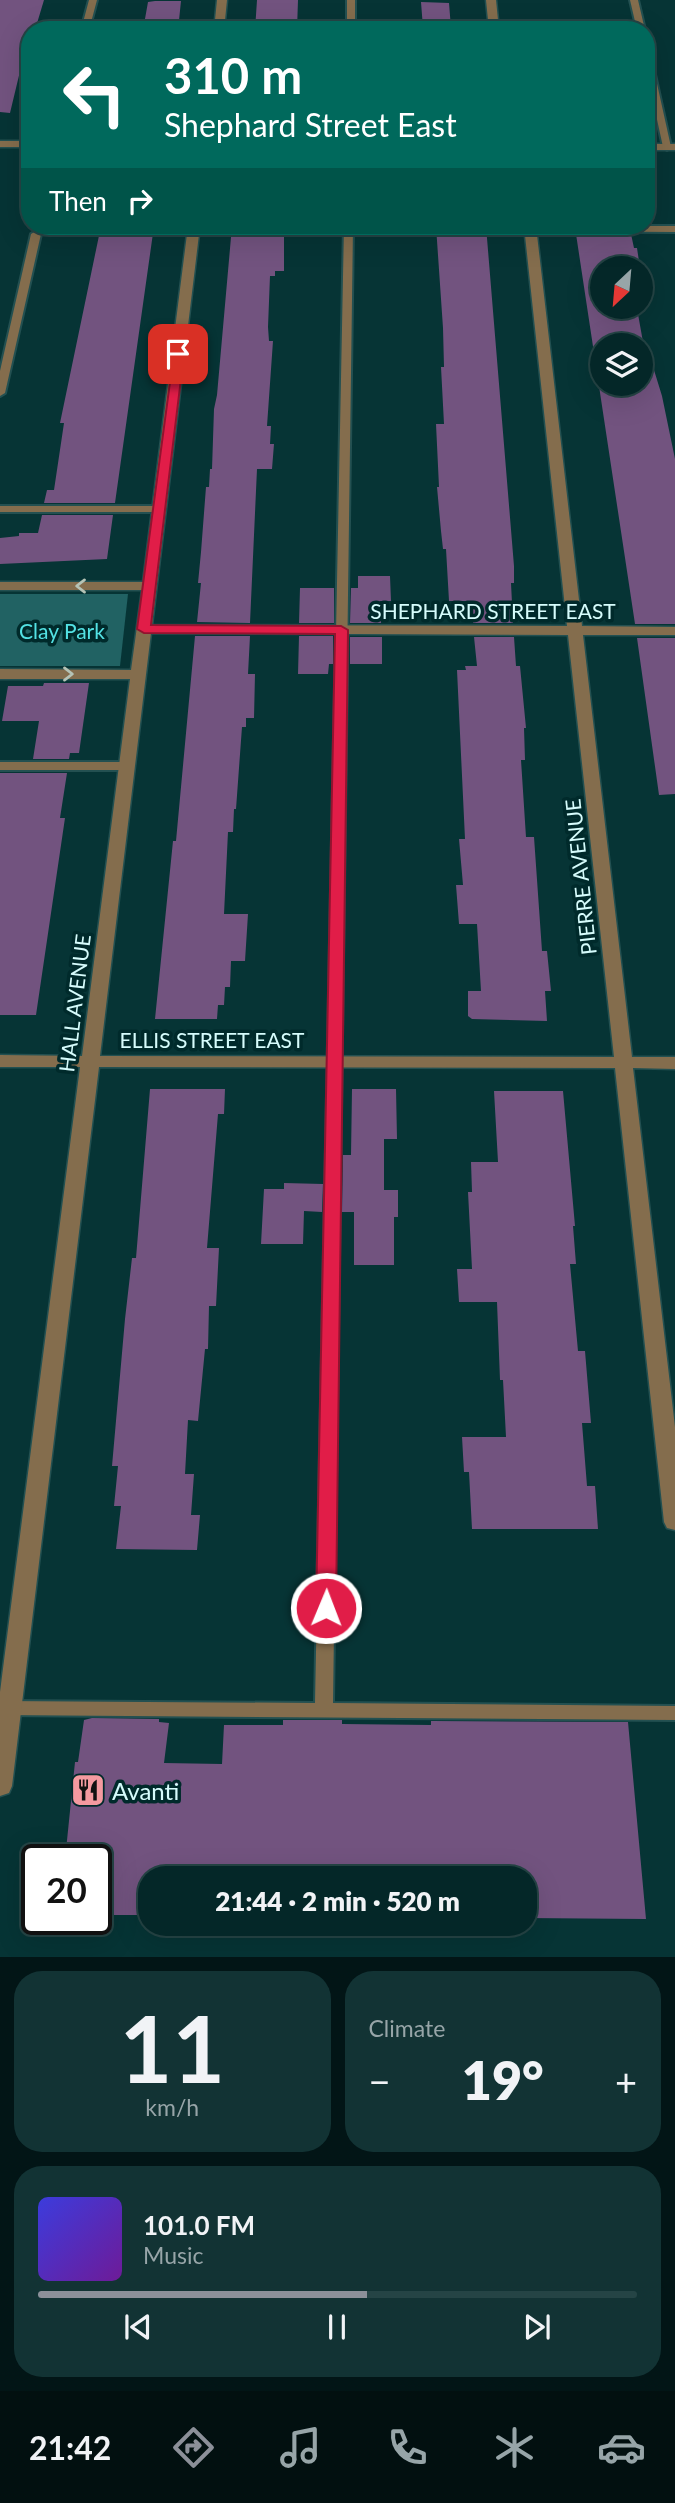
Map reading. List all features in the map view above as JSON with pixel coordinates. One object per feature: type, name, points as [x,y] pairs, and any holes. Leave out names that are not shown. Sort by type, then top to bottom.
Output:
[{"type":"street","points":[[220,21],[222,0]]},
{"type":"street","points":[[491,0],[493,21]]},
{"type":"street","points":[[0,144],[21,144]]},
{"type":"street","name":"HALL AVENUE","points":[[0,1786],[5,1708],[90,1061],[193,235]]},
{"type":"street","name":"PIERRE AVENUE","points":[[531,235],[675,1522]]},
{"type":"street","points":[[0,586],[149,586]]},
{"type":"street","name":"SHEPHARD STREET EAST","points":[[144,629],[675,631]]},
{"type":"street","points":[[0,674],[138,674]]},
{"type":"street","name":"ELLIS STREET EAST","points":[[0,1061],[675,1063]]},
{"type":"lane","points":[[87,21],[93,0]]},
{"type":"lane","points":[[351,0],[351,21]]},
{"type":"lane","points":[[634,0],[639,21]]},
{"type":"lane","points":[[655,86],[671,147]]},
{"type":"lane","points":[[655,229],[675,229]]},
{"type":"lane","points":[[0,393],[36,235]]},
{"type":"lane","points":[[324,1710],[348,235]]},
{"type":"lane","points":[[0,509],[159,509]]},
{"type":"lane","points":[[0,766],[127,766]]},
{"type":"lane","points":[[5,1708],[675,1713]]},
{"type":"green space","name":"Clay Park","points":[[0,594],[128,594],[120,666],[0,666]]},
{"type":"building","points":[[0,0],[44,0],[38,21],[21,21],[21,67],[10,113],[0,112]]},
{"type":"building","points":[[257,0],[298,0],[297,21],[256,21]]},
{"type":"building","points":[[181,1],[179,21],[145,21],[148,2]]},
{"type":"building","points":[[421,2],[449,3],[450,21],[422,21]]},
{"type":"building","points":[[99,235],[153,235],[115,503],[44,503],[47,490],[54,490],[64,423],[60,423]]},
{"type":"building","points":[[231,235],[284,235],[284,271],[275,271],[275,276],[270,276],[268,327],[269,341],[273,341],[267,426],[271,426],[270,444],[274,444],[272,469],[257,469],[250,623],[197,622],[206,487],[209,487],[212,469]]},
{"type":"building","points":[[437,235],[487,235],[514,566],[514,583],[511,583],[513,623],[473,623],[472,601],[449,601],[446,549],[443,549],[437,487],[436,424],[444,424],[441,367],[444,367]]},
{"type":"building","points":[[576,235],[631,235],[638,256],[590,256],[590,319],[639,319],[641,333],[591,333]]},
{"type":"building","points":[[654,370],[675,459],[675,624],[635,624],[601,396],[653,396]]},
{"type":"building","points":[[42,515],[113,515],[107,559],[0,564],[0,538],[19,536],[19,533],[38,533]]},
{"type":"building","points":[[358,576],[390,576],[391,601],[380,601],[381,623],[350,623],[351,588],[358,588]]},
{"type":"building","points":[[300,588],[334,588],[334,623],[299,623]]},
{"type":"building","points":[[195,636],[250,636],[248,674],[255,674],[254,718],[246,718],[246,727],[242,727],[233,832],[228,832],[224,914],[248,914],[245,961],[231,961],[230,987],[225,987],[224,1005],[218,1005],[217,1019],[155,1019],[173,841],[176,841]]},
{"type":"building","points":[[299,636],[333,636],[333,664],[329,664],[328,674],[298,674]]},
{"type":"building","points":[[350,637],[382,637],[382,664],[350,664]]},
{"type":"building","points":[[474,637],[514,637],[516,666],[520,666],[526,728],[525,760],[521,760],[526,837],[534,837],[542,951],[547,951],[551,991],[545,991],[547,1021],[472,1019],[468,1016],[468,991],[481,991],[477,924],[459,924],[456,885],[463,885],[459,839],[465,839],[457,670],[466,670],[465,666],[477,666]]},
{"type":"building","points":[[637,638],[675,638],[675,794],[659,795]]},
{"type":"building","points":[[44,683],[89,683],[79,753],[70,753],[69,759],[33,759],[39,721],[2,721],[8,686],[43,686]]},
{"type":"building","points":[[0,773],[67,773],[60,818],[65,818],[36,1015],[0,1015]]},
{"type":"building","points":[[150,1089],[225,1089],[224,1114],[218,1114],[207,1248],[219,1248],[216,1306],[209,1306],[208,1349],[205,1349],[198,1421],[188,1420],[185,1474],[194,1474],[191,1515],[200,1515],[197,1550],[116,1549],[121,1506],[114,1506],[118,1466],[112,1466],[132,1258],[136,1258]]},
{"type":"building","points":[[352,1089],[396,1089],[397,1139],[384,1139],[384,1190],[398,1190],[398,1217],[394,1217],[394,1265],[354,1265],[354,1212],[342,1212],[343,1155],[351,1155]]},
{"type":"building","points":[[494,1091],[563,1091],[575,1226],[576,1264],[570,1264],[578,1351],[585,1351],[591,1423],[582,1423],[587,1486],[595,1486],[598,1529],[472,1529],[469,1472],[464,1472],[462,1437],[506,1437],[503,1380],[500,1380],[497,1302],[459,1302],[457,1269],[472,1269],[468,1192],[472,1192],[471,1162],[498,1162]]},
{"type":"building","points":[[284,1183],[323,1184],[322,1212],[304,1211],[303,1244],[261,1244],[264,1189],[284,1189]]},
{"type":"building","points":[[159,1719],[159,1722],[169,1723],[164,1763],[222,1764],[224,1725],[283,1725],[283,1720],[431,1725],[431,1721],[628,1722],[646,1919],[537,1918],[537,1866],[138,1866],[138,1915],[112,1915],[112,1844],[67,1844],[75,1762],[78,1762],[84,1720]]},
{"type":"place","name":"Avanti","points":[[88,1790]]},
{"type":"route","points":[[178,354],[144,629],[341,630],[326,1608]]}]
